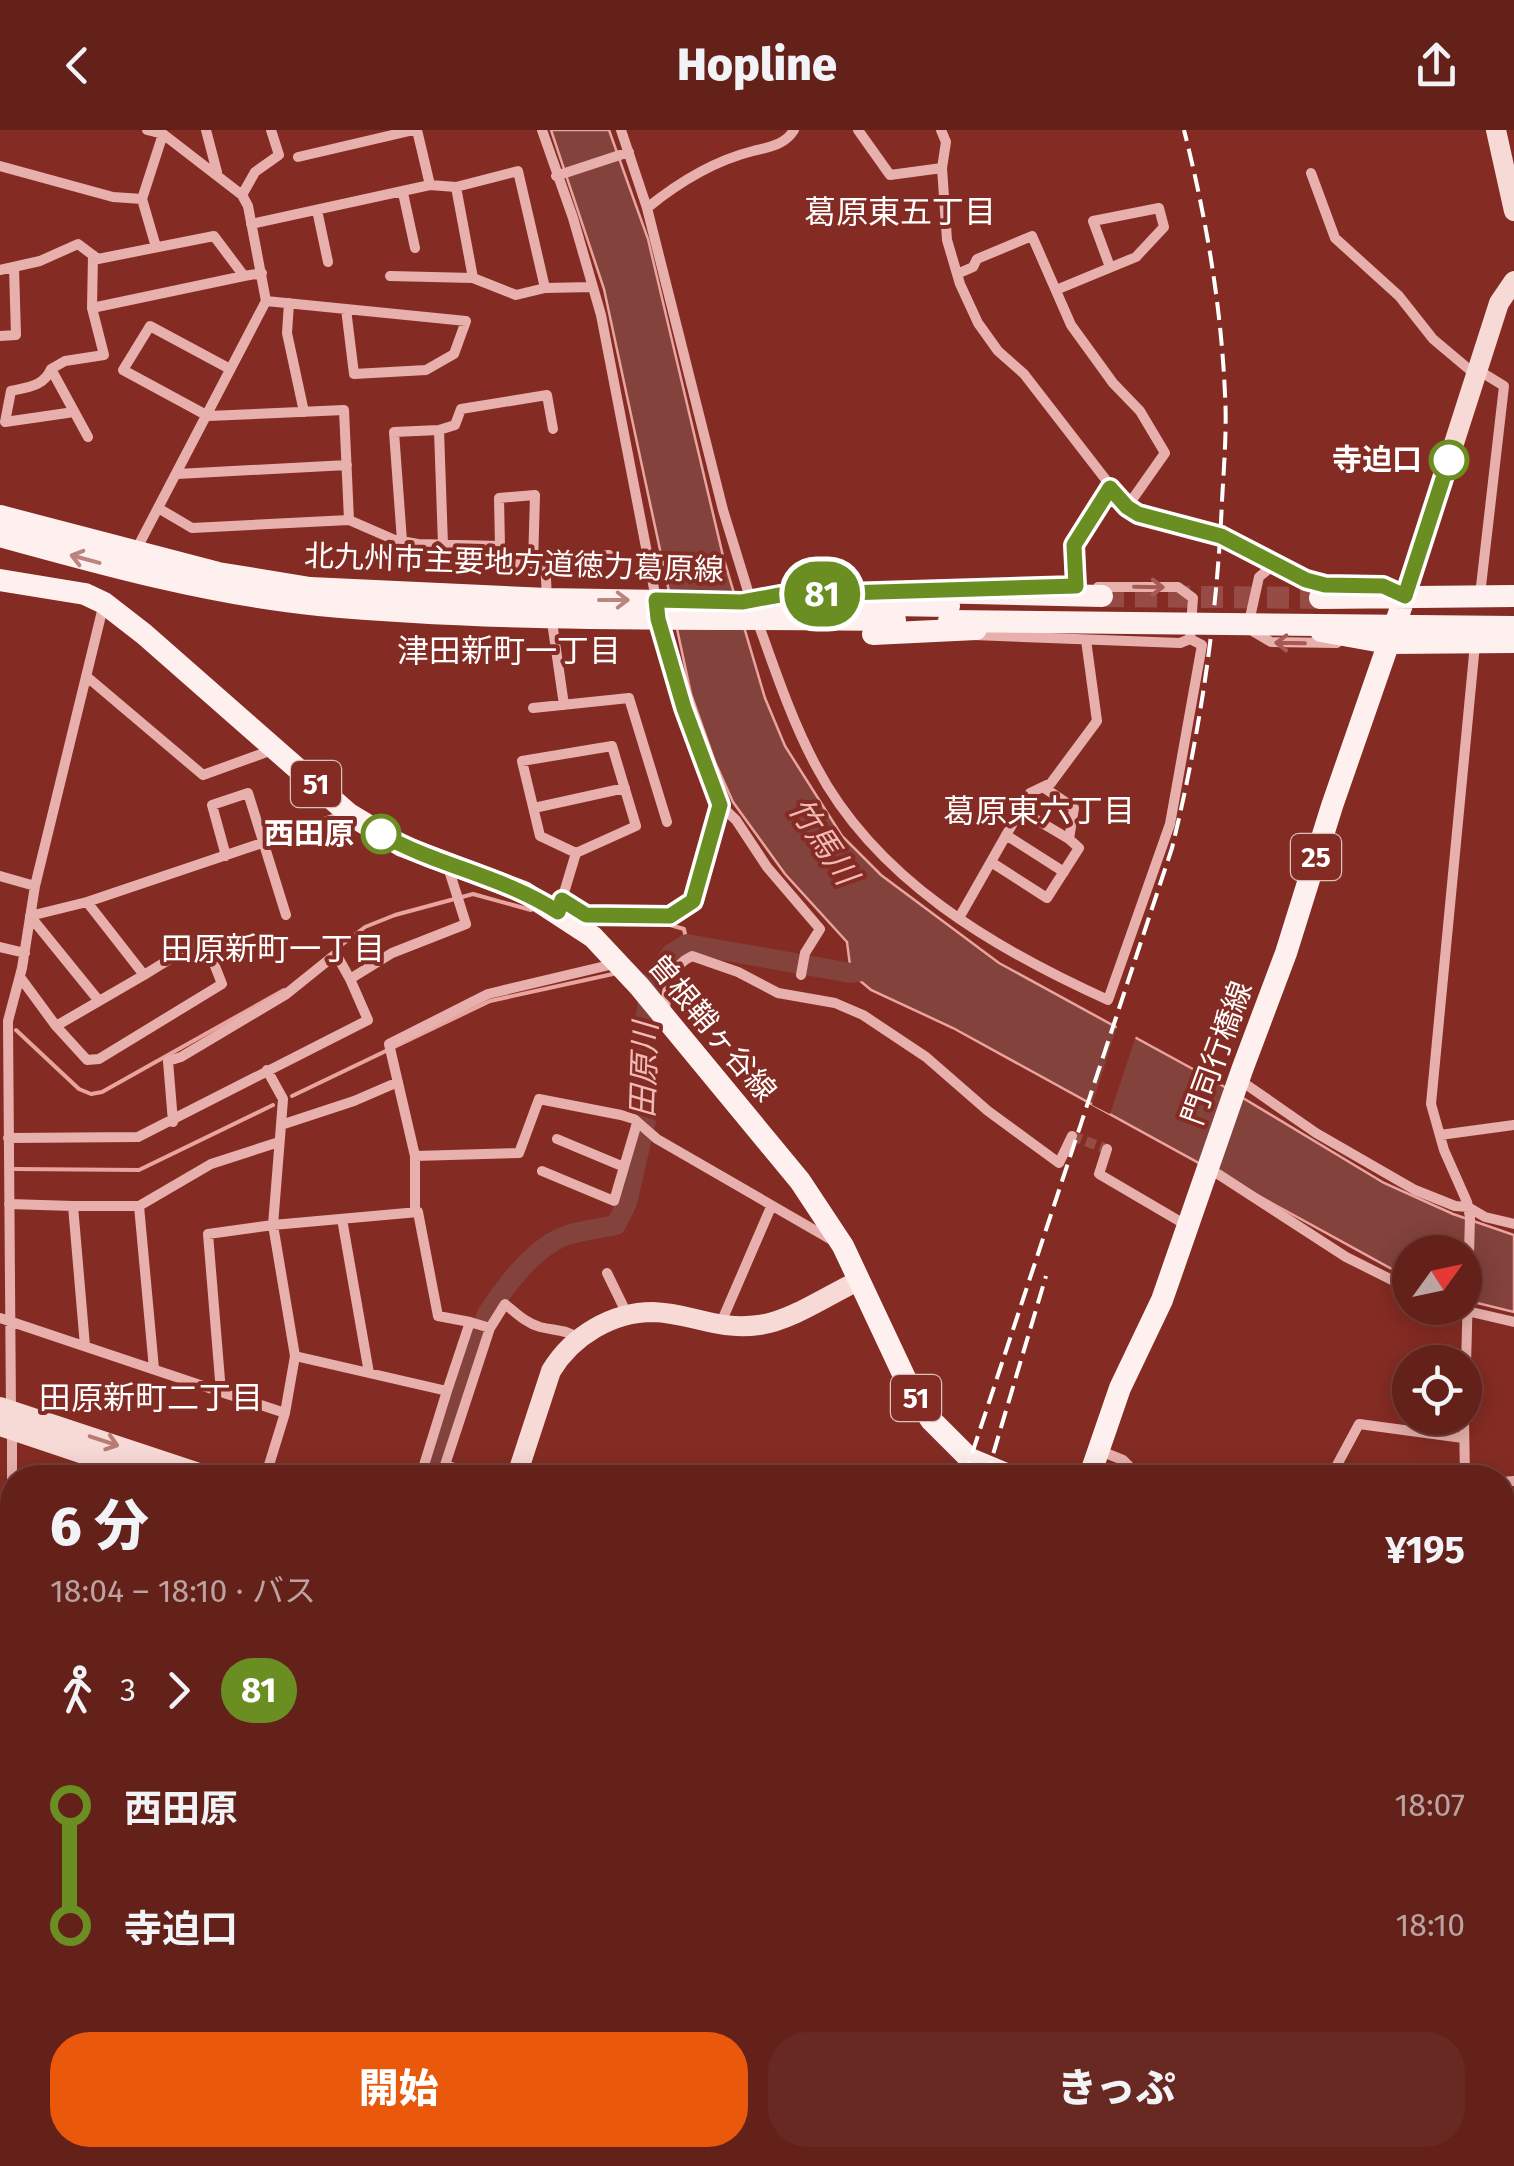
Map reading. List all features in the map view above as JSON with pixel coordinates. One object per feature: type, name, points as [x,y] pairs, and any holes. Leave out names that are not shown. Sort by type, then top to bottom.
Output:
[{"type":"main road","name":"北九州市主要地方道徳力葛原線","points":[[0,516],[134,563]]},
{"type":"main road","name":"北九州市主要地方道徳力葛原線","points":[[0,536],[316,604],[662,610],[948,606],[1514,613]]},
{"type":"main road","name":"曽根鞘ヶ谷線","points":[[0,580],[85,594],[104,603],[349,814],[402,846],[560,906],[619,963],[800,1181],[843,1246],[905,1378],[943,1436],[970,1459],[985,1465]]},
{"type":"main road","points":[[948,606],[1102,596]]},
{"type":"main road","name":"門司行橋線","points":[[1093,1465],[1120,1388],[1162,1300],[1243,1076],[1405,596]]},
{"type":"main road","points":[[1320,598],[1514,596]]},
{"type":"main road","name":"北九州市主要地方道徳力葛原線","points":[[948,606],[1514,627]]},
{"type":"main road","points":[[749,610],[772,634],[924,633],[986,628],[1094,634]]},
{"type":"main road","points":[[1322,631],[1388,644],[1514,642]]},
{"type":"street","points":[[134,563],[158,508],[266,300],[248,206],[242,195],[162,134],[147,130]]},
{"type":"street","points":[[206,130],[217,173]]},
{"type":"street","points":[[242,195],[255,172],[279,154],[271,130]]},
{"type":"street","points":[[298,157],[415,130],[430,185]]},
{"type":"street","points":[[542,130],[593,287],[684,708],[720,805],[736,820],[768,867],[820,930],[806,953],[801,975]]},
{"type":"street","points":[[621,130],[647,208],[749,610],[816,767],[855,826],[902,877],[959,918],[1108,1000],[1170,824],[1202,645],[1190,639]]},
{"type":"street","points":[[647,208],[677,184],[730,157],[779,144],[789,139],[794,130]]},
{"type":"street","points":[[858,130],[890,175],[942,168]]},
{"type":"street","points":[[941,130],[946,142],[942,168],[947,240],[978,322],[1035,388],[1110,488],[1138,514],[1221,536],[1306,580],[1325,585],[1383,586],[1405,596],[1498,303],[1514,281]]},
{"type":"street","points":[[1496,130],[1514,211]]},
{"type":"street","points":[[156,247],[142,199],[162,134]]},
{"type":"street","points":[[556,176],[629,152]]},
{"type":"street","points":[[0,166],[114,197],[142,199]]},
{"type":"street","points":[[251,224],[430,185],[456,187],[518,171],[544,288]]},
{"type":"street","points":[[1311,174],[1335,238],[1400,296],[1433,339],[1471,371],[1478,370],[1504,386],[1480,596]]},
{"type":"street","points":[[456,187],[473,278]]},
{"type":"street","points":[[403,193],[416,248]]},
{"type":"street","points":[[1056,290],[1110,268],[1136,256],[1164,227],[1159,208],[1093,221],[1110,268]]},
{"type":"street","points":[[318,210],[328,262]]},
{"type":"street","points":[[0,270],[78,244],[98,259],[214,236],[244,276]]},
{"type":"street","points":[[957,274],[974,266],[977,259],[1032,236],[1071,325],[1112,383],[1140,411],[1165,454],[1127,507]]},
{"type":"street","points":[[74,412],[5,422],[11,391],[36,386],[47,378],[51,368],[65,361],[104,355],[92,308],[93,255]]},
{"type":"street","points":[[0,336],[16,335],[14,268]]},
{"type":"street","points":[[92,308],[262,273]]},
{"type":"street","points":[[390,276],[473,278],[516,294],[544,288],[593,287]]},
{"type":"street","points":[[266,300],[346,308],[466,322],[454,354],[426,370],[354,374],[346,308]]},
{"type":"street","points":[[289,303],[287,332],[304,412]]},
{"type":"street","points":[[230,369],[150,326],[123,370],[208,416],[344,410],[349,520]]},
{"type":"street","points":[[51,368],[88,437]]},
{"type":"street","points":[[402,541],[394,432],[439,430],[455,424],[461,409],[547,395],[554,429]]},
{"type":"street","points":[[439,430],[443,544]]},
{"type":"street","points":[[177,474],[346,465]]},
{"type":"street","points":[[1076,586],[1074,545],[1110,488]]},
{"type":"street","points":[[564,704],[539,562],[535,495],[500,498],[500,546],[515,564],[539,562],[610,555]]},
{"type":"street","points":[[158,508],[192,528],[349,520],[402,541],[500,546]]},
{"type":"street","points":[[1276,563],[1259,577],[1249,622],[1254,632],[1271,642],[1388,644]]},
{"type":"street","points":[[948,606],[1076,586],[1178,588],[1193,598],[1190,639]]},
{"type":"street","points":[[9,1465],[4,1020],[20,978],[35,886],[104,603]]},
{"type":"street","points":[[959,918],[1030,793],[1051,783],[1097,720],[1094,634],[1180,644],[1190,639]]},
{"type":"street","points":[[1468,1235],[1469,1212],[1431,1104],[1475,643]]},
{"type":"street","points":[[86,676],[203,774],[276,749]]},
{"type":"street","points":[[533,708],[628,698],[668,822]]},
{"type":"street","points":[[576,853],[540,836],[522,761],[612,746],[636,826],[576,853],[560,906],[586,915],[670,916],[693,901],[720,805]]},
{"type":"street","points":[[1043,787],[1074,808],[1069,838]]},
{"type":"street","points":[[534,808],[625,788]]},
{"type":"street","points":[[226,856],[212,805],[248,793],[286,915]]},
{"type":"street","points":[[990,862],[1047,898],[1079,848],[1020,810]]},
{"type":"street","points":[[30,916],[87,902],[349,814]]},
{"type":"street","points":[[1006,836],[1064,872]]},
{"type":"street","points":[[350,979],[392,954],[466,924],[446,864]]},
{"type":"street","points":[[0,876],[35,886]]},
{"type":"street","points":[[87,902],[144,975]]},
{"type":"street","points":[[30,916],[98,1001]]},
{"type":"street","points":[[20,978],[56,1026],[87,1060],[99,1059],[222,984],[204,938],[56,1026]]},
{"type":"street","points":[[0,947],[25,953]]},
{"type":"street","points":[[8,1138],[138,1137],[172,1122],[368,1020],[336,954],[285,996],[168,1061],[172,1122]]},
{"type":"street","points":[[662,1014],[666,986],[682,961],[692,956],[738,972],[778,992],[835,1003],[862,1015],[926,1057],[988,1111],[1059,1163],[1072,1136]]},
{"type":"street","points":[[415,1212],[416,1156],[389,1044],[488,994],[619,963]]},
{"type":"street","points":[[268,1070],[283,1099],[273,1225],[295,1356],[285,1414],[268,1465]]},
{"type":"street","points":[[1243,1076],[1316,1134],[1415,1190],[1469,1212],[1514,1224]]},
{"type":"street","points":[[281,1125],[398,1082]]},
{"type":"street","points":[[416,1156],[520,1153],[539,1099],[621,1116],[843,1246]]},
{"type":"street","points":[[542,1170],[614,1201],[638,1123]]},
{"type":"street","points":[[1440,1135],[1514,1124]]},
{"type":"street","points":[[557,1140],[624,1167]]},
{"type":"street","points":[[8,1204],[139,1206],[211,1164],[279,1142]]},
{"type":"street","points":[[1108,1149],[1099,1174],[1187,1226]]},
{"type":"street","points":[[1218,1174],[1346,1256],[1392,1280]]},
{"type":"street","points":[[72,1206],[85,1346]]},
{"type":"street","points":[[139,1206],[154,1370]]},
{"type":"street","points":[[719,1326],[771,1207]]},
{"type":"street","points":[[221,1392],[208,1234],[418,1212],[438,1316],[481,1325]]},
{"type":"street","points":[[342,1219],[369,1373]]},
{"type":"street","points":[[607,1272],[627,1314]]},
{"type":"street","points":[[520,1465],[551,1371],[561,1355],[602,1324],[627,1314],[656,1312],[719,1326],[771,1324],[858,1282]]},
{"type":"street","points":[[424,1465],[447,1391],[481,1325],[506,1304],[520,1318],[537,1326],[562,1328],[580,1339]]},
{"type":"street","points":[[1482,1314],[1514,1322]]},
{"type":"street","points":[[5,1320],[285,1414]]},
{"type":"street","points":[[445,1465],[481,1325]]},
{"type":"street","points":[[295,1356],[447,1391]]},
{"type":"street","points":[[6,1418],[123,1465]]},
{"type":"street","points":[[6,1418],[169,1465]]},
{"type":"street","points":[[1337,1465],[1359,1424],[1463,1438]]},
{"type":"street","points":[[1463,1435],[1465,1465]]},
{"type":"street","points":[[1098,1450],[1128,1465]]},
{"type":"water","name":"竹馬川","points":[[551,130],[609,130],[648,239],[723,556],[765,698],[785,746],[842,836],[881,875],[999,963],[1213,1080],[1384,1183],[1453,1214],[1514,1235],[1514,1312],[1482,1304],[1482,1235],[1392,1235],[1392,1269],[953,1028],[871,990],[851,973],[847,942],[785,874],[733,802],[715,762],[691,694],[604,289]]},
{"type":"pier","points":[[1118,1023],[1137,1033],[1110,1114],[1092,1105]]},
{"type":"waterway","points":[[335,950],[365,927],[473,894],[531,910]]},
{"type":"waterway","points":[[588,923],[663,923],[684,929],[687,944]]},
{"type":"waterway","name":"田原川","points":[[435,1465],[487,1314],[502,1293],[528,1261],[549,1244],[573,1233],[616,1225],[627,1203],[646,1120],[637,1074],[651,982],[671,954],[687,944],[851,973],[876,969]]},
{"type":"waterway","points":[[292,1096],[490,1001],[613,974]]},
{"type":"waterway","points":[[16,1030],[79,1089],[91,1094],[102,1092],[284,990]]},
{"type":"waterway","points":[[15,1169],[139,1170],[273,1105]]},
{"type":"tunnel","points":[[1102,596],[1320,598]]},
{"type":"tunnel","points":[[1072,1136],[1107,1149]]},
{"type":"railway","points":[[968,1465],[1172,848],[1199,719],[1216,589],[1226,407],[1211,261],[1184,130]]},
{"type":"railway","points":[[990,1465],[1046,1276]]},
{"type":"bus line","name":"81","points":[[381,834],[402,846],[524,892],[558,912],[562,900],[586,915],[670,916],[693,901],[720,805],[684,708],[656,600],[742,602],[780,595],[1076,586],[1074,545],[1110,488],[1138,514],[1221,536],[1306,580],[1325,585],[1383,586],[1405,596],[1449,460]]},
{"type":"place","name":"寺迫口","points":[[1449,460]]},
{"type":"place","name":"西田原","points":[[381,834]]},
{"type":"district","name":"葛原東五丁目","points":[[900,212]]},
{"type":"district","name":"津田新町一丁目","points":[[509,651]]},
{"type":"district","name":"葛原東六丁目","points":[[1039,811]]},
{"type":"district","name":"田原新町一丁目","points":[[273,949]]},
{"type":"district","name":"田原新町二丁目","points":[[151,1398]]}]
